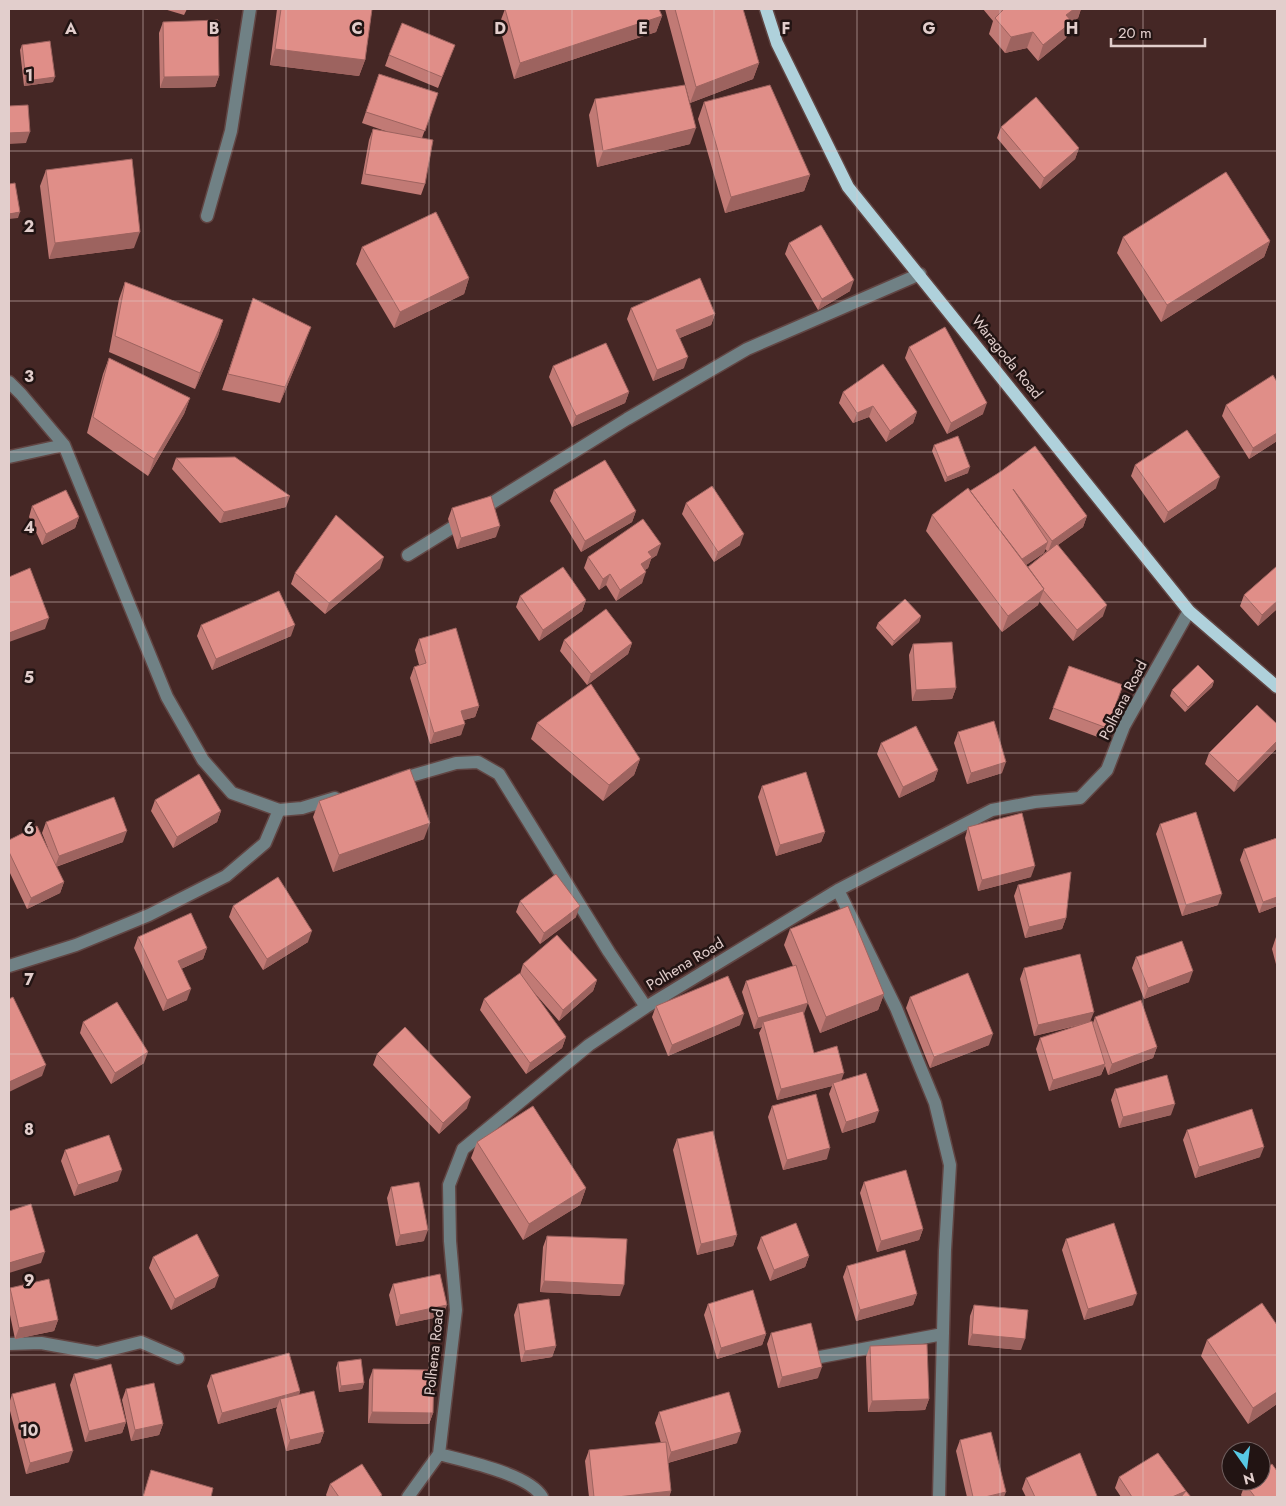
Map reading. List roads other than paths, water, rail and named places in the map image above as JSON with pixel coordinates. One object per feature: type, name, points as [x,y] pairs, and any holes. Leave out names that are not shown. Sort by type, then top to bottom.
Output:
[{"type":"main road","name":"Waragoda Road","points":[[766,9],[776,43],[848,186],[1189,611],[1277,687]]},
{"type":"street","points":[[207,216],[231,131],[250,9]]},
{"type":"street","points":[[408,554],[627,419],[747,349],[920,274]]},
{"type":"street","points":[[9,382],[64,445],[167,697],[203,760],[232,793],[279,810],[302,808],[347,794]]},
{"type":"street","points":[[9,457],[64,445]]},
{"type":"street","name":"Polhena Road","points":[[408,1497],[439,1454],[456,1310],[450,1241],[449,1185],[463,1149],[589,1045],[646,1007],[838,890],[992,810],[1035,802],[1080,798],[1107,770],[1124,726],[1189,611]]},
{"type":"street","points":[[384,784],[456,763],[478,762],[499,774],[646,1007]]},
{"type":"street","points":[[9,966],[76,945],[149,915],[226,876],[264,843],[279,810]]},
{"type":"street","points":[[838,890],[896,1008],[935,1103],[950,1166],[945,1250],[939,1497]]},
{"type":"street","points":[[820,1357],[943,1334]]},
{"type":"street","points":[[9,1344],[41,1343],[96,1353],[142,1342],[178,1358]]},
{"type":"street","points":[[439,1454],[512,1475],[539,1492],[542,1497]]}]
